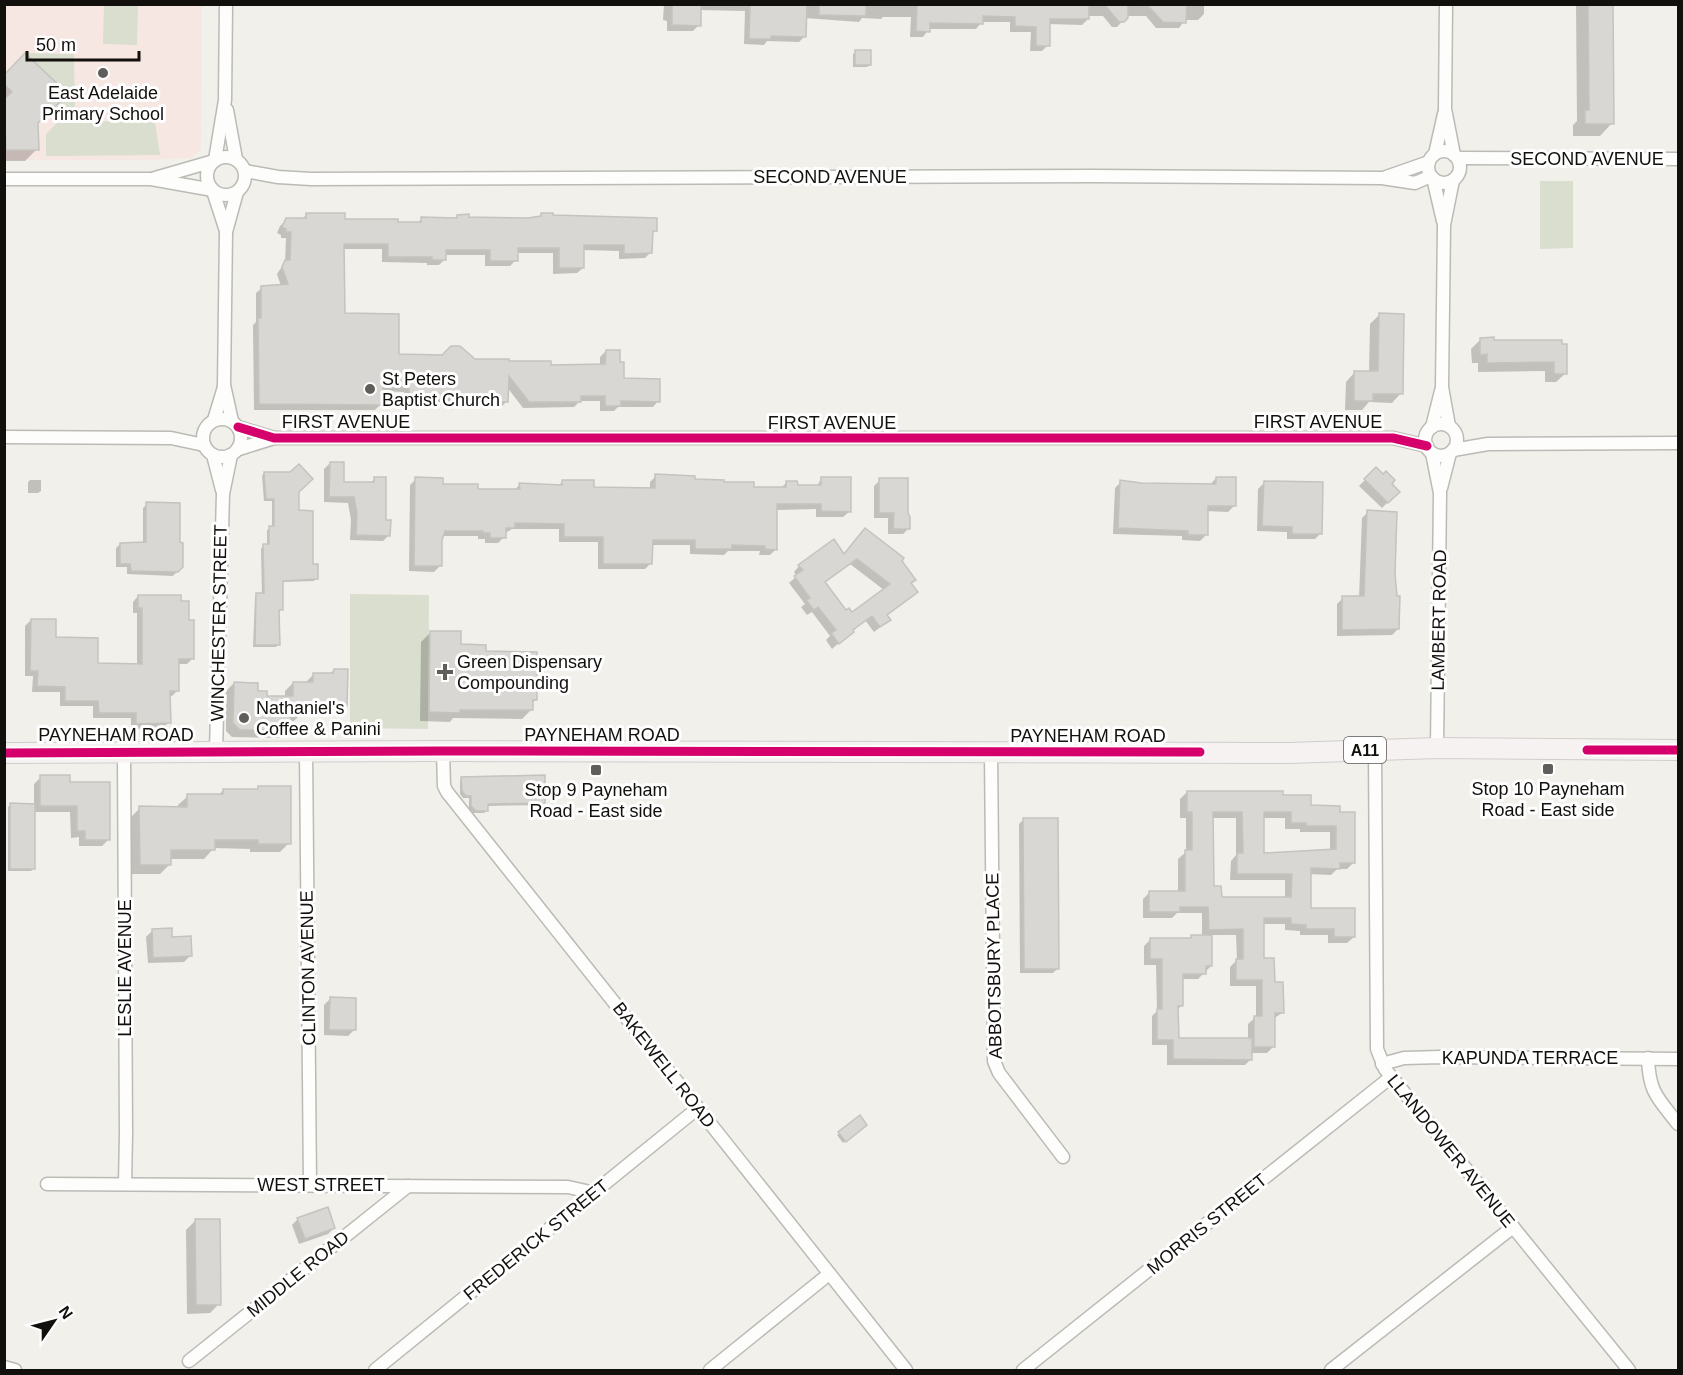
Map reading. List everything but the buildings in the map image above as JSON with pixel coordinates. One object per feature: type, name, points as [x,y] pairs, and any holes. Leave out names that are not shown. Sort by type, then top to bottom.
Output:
[{"type":"main road","name":"PAYNEHAM ROAD","points":[[4,753],[442,751],[1288,753],[1437,748],[1678,750]]},
{"type":"street","points":[[226,4],[225,100],[214,160],[208,167],[206,175],[226,232]]},
{"type":"street","points":[[1446,4],[1445,109],[1456,166],[1444,225],[1442,387],[1457,443],[1451,452]]},
{"type":"street","points":[[4,437],[171,438],[204,445],[213,455],[219,457],[235,452],[242,442],[224,385],[226,232],[245,171],[236,159],[225,100]]},
{"type":"street","points":[[1444,225],[1429,170],[1445,109]]},
{"type":"street","points":[[1432,158],[1447,151],[1456,166]]},
{"type":"street","points":[[151,179],[222,157],[236,159]]},
{"type":"street","name":"SECOND AVENUE","points":[[1382,178],[1432,158]]},
{"type":"street","name":"SECOND AVENUE","points":[[1456,166],[1495,159],[1678,159]]},
{"type":"street","points":[[1432,177],[1442,183],[1456,166]]},
{"type":"street","name":"SECOND AVENUE","points":[[245,171],[278,177],[335,178],[1093,176],[1382,178],[1415,183],[1432,177]]},
{"type":"street","name":"SECOND AVENUE","points":[[241,188],[278,177]]},
{"type":"street","points":[[4,179],[151,179],[223,195],[241,188]]},
{"type":"street","points":[[204,445],[224,385]]},
{"type":"street","points":[[1442,387],[1430,428],[1425,437],[1429,450],[1438,456],[1488,444],[1678,443]]},
{"type":"street","points":[[171,438],[226,419],[235,424]]},
{"type":"street","name":"FIRST AVENUE","points":[[235,424],[274,438],[1393,438],[1430,428]]},
{"type":"street","points":[[1430,428],[1444,424],[1452,430],[1488,444]]},
{"type":"street","name":"FIRST AVENUE","points":[[235,452],[274,438]]},
{"type":"street","name":"FIRST AVENUE","points":[[1393,438],[1429,450]]},
{"type":"street","name":"LAMBERT ROAD","points":[[1429,450],[1440,493]]},
{"type":"street","name":"WINCHESTER STREET","points":[[222,494],[235,452]]},
{"type":"street","name":"LAMBERT ROAD","points":[[1437,748],[1440,493],[1451,452]]},
{"type":"street","name":"WINCHESTER STREET","points":[[213,455],[222,494],[216,751]]},
{"type":"street","name":"LLANDOWER AVENUE","points":[[1375,750],[1377,1049],[1382,1064],[1629,1371]]},
{"type":"street","name":"CLINTON AVENUE","points":[[306,751],[310,1185]]},
{"type":"street","name":"BAKEWELL ROAD","points":[[442,751],[444,786],[447,792],[906,1371]]},
{"type":"street","name":"LESLIE AVENUE","points":[[124,752],[125,1184]]},
{"type":"street","name":"ABBOTSBURY PLACE","points":[[991,752],[996,1067],[1063,1157]]},
{"type":"street","name":"KAPUNDA TERRACE","points":[[1382,1064],[1404,1058],[1678,1059]]},
{"type":"street","points":[[1648,1058],[1648,1080],[1652,1089],[1678,1124]]},
{"type":"street","name":"MORRIS STREET","points":[[1023,1371],[1391,1077]]},
{"type":"street","name":"FREDERICK STREET","points":[[375,1371],[698,1108]]},
{"type":"street","name":"WEST STREET","points":[[47,1184],[568,1187],[594,1192]]},
{"type":"street","name":"MIDDLE ROAD","points":[[189,1361],[408,1186]]},
{"type":"street","points":[[1331,1371],[1513,1227]]},
{"type":"street","points":[[710,1371],[830,1274]]},
{"type":"street","points":[[4,1367],[15,1371]]},
{"type":"shaded area","name":"East Adelaide Primary School","points":[[5,5],[202,5],[201,149],[192,158],[5,160]]},
{"type":"green space","points":[[104,5],[138,5],[137,45],[103,44]]},
{"type":"green space","points":[[25,53],[74,54],[75,121],[155,122],[160,155],[46,156],[46,134],[59,121],[49,113],[67,94]]},
{"type":"green space","points":[[1540,181],[1573,181],[1573,248],[1540,249]]},
{"type":"green space","points":[[350,594],[429,595],[428,729],[350,728]]},
{"type":"cycle path","points":[[238,427],[274,438],[1393,438],[1427,446]]},
{"type":"cycle path","points":[[1587,750],[1678,750]]},
{"type":"cycle path","points":[[4,753],[1200,752]]},
{"type":"place","name":"East Adelaide Primary School","points":[[103,73]]},
{"type":"place","name":"St Peters Baptist Church","points":[[370,389]]},
{"type":"place","name":"Green Dispensary Compounding","points":[[445,672]]},
{"type":"place","name":"Nathaniel's Coffee & Panini","points":[[244,718]]},
{"type":"place","name":"Stop 10 Payneham Road - East side","points":[[1548,769]]},
{"type":"place","name":"Stop 9 Payneham Road - East side","points":[[596,770]]}]
